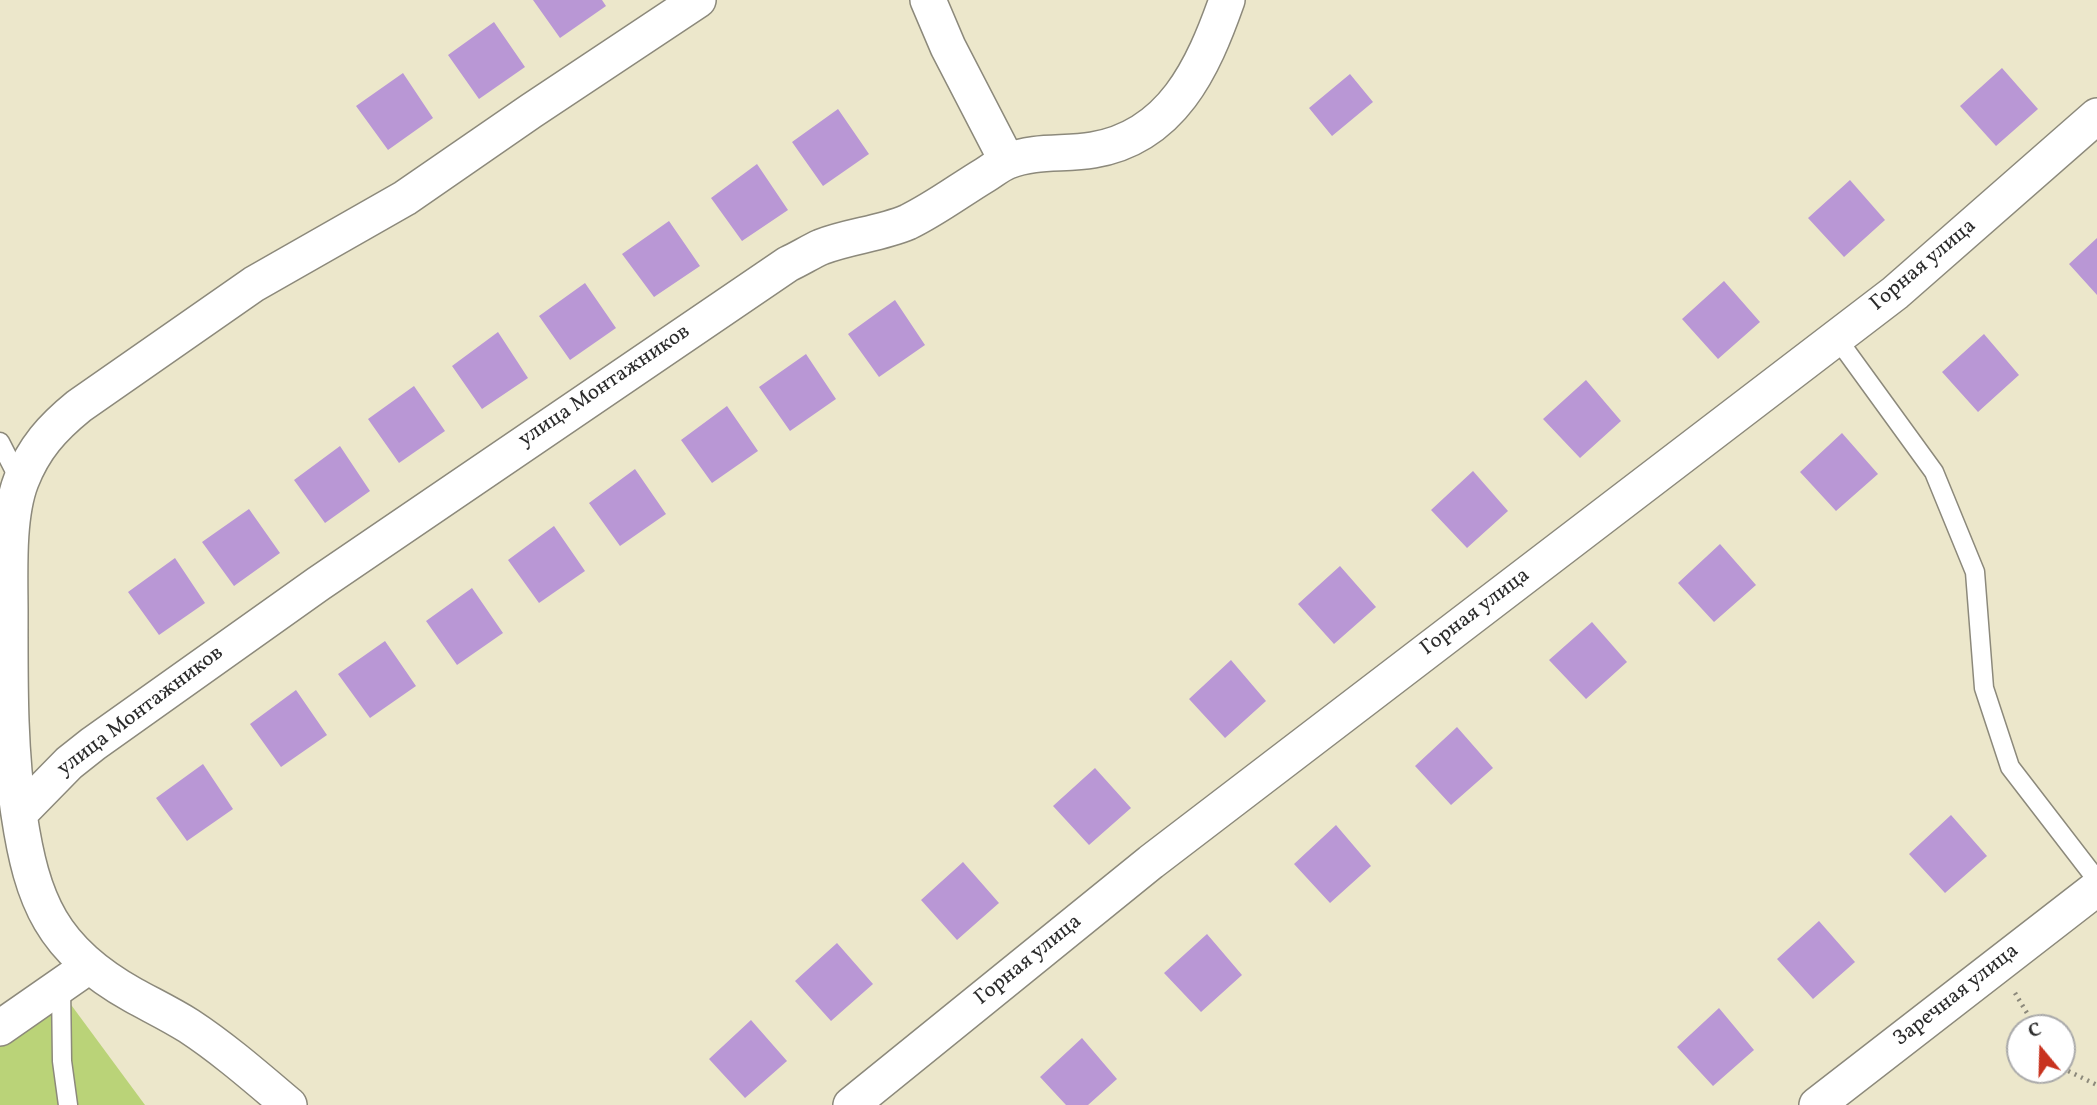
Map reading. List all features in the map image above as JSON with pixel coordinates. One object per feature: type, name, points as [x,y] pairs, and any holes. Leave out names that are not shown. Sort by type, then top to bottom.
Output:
[{"type":"street","points":[[289,1105],[191,1027],[131,994],[89,966],[64,943],[46,916],[24,854],[11,744],[10,554],[20,482],[37,448],[54,427],[79,406],[254,284],[405,198],[698,0]]},
{"type":"street","points":[[928,0],[948,47],[1007,161]]},
{"type":"street","name":"улица Монтажников","points":[[19,814],[69,763],[115,727],[329,576],[788,264],[821,247],[880,233],[910,221],[1007,161],[1052,152],[1093,150],[1150,129],[1171,109],[1189,86],[1227,0]]},
{"type":"street","name":"Горная улица","points":[[863,1101],[1151,862],[1895,293],[2097,116]]},
{"type":"street","name":"Заречная улица","points":[[1817,1105],[2097,888]]},
{"type":"street","points":[[9,1010],[61,986],[89,966]]},
{"type":"lane","points":[[1836,337],[1934,472],[1975,572],[1984,688],[2010,767],[2097,880]]},
{"type":"lane","points":[[0,442],[20,482]]},
{"type":"lane","points":[[61,986],[62,1061],[68,1105]]},
{"type":"path","points":[[2076,1075],[2097,1085]]},
{"type":"green space","points":[[69,1002],[145,1105],[0,1105],[0,1042]]},
{"type":"building","points":[[533,0],[602,0],[606,6],[560,38]]},
{"type":"building","points":[[494,22],[525,67],[479,99],[448,55]]},
{"type":"building","points":[[2002,68],[2038,109],[1996,146],[1960,106]]},
{"type":"building","points":[[403,73],[433,118],[388,150],[356,106]]},
{"type":"building","points":[[1350,74],[1373,102],[1332,136],[1309,108]]},
{"type":"building","points":[[838,109],[869,154],[823,186],[792,142]]},
{"type":"building","points":[[757,164],[788,210],[742,241],[711,198]]},
{"type":"building","points":[[1850,180],[1885,220],[1844,257],[1808,218]]},
{"type":"building","points":[[669,221],[700,266],[654,297],[622,254]]},
{"type":"building","points":[[2097,238],[2097,295],[2069,264]]},
{"type":"building","points":[[1724,281],[1760,322],[1718,359],[1682,319]]},
{"type":"building","points":[[585,283],[616,328],[570,360],[539,316]]},
{"type":"building","points":[[895,300],[925,345],[879,377],[848,334]]},
{"type":"building","points":[[498,332],[528,378],[482,409],[452,366]]},
{"type":"building","points":[[1984,334],[2019,375],[1978,412],[1942,372]]},
{"type":"building","points":[[806,354],[836,399],[790,431],[759,387]]},
{"type":"building","points":[[1586,380],[1621,421],[1580,458],[1543,419]]},
{"type":"building","points":[[414,386],[445,431],[399,463],[368,419]]},
{"type":"building","points":[[727,406],[758,451],[712,483],[681,440]]},
{"type":"building","points":[[1842,433],[1878,474],[1836,511],[1800,472]]},
{"type":"building","points":[[340,446],[370,491],[325,523],[294,480]]},
{"type":"building","points":[[635,469],[666,514],[620,546],[589,503]]},
{"type":"building","points":[[1473,471],[1508,511],[1467,548],[1431,510]]},
{"type":"building","points":[[249,509],[280,553],[234,586],[202,542]]},
{"type":"building","points":[[554,526],[585,571],[539,603],[508,560]]},
{"type":"building","points":[[1720,544],[1756,585],[1714,622],[1678,583]]},
{"type":"building","points":[[175,558],[205,603],[159,635],[128,592]]},
{"type":"building","points":[[1340,566],[1376,607],[1334,644],[1298,604]]},
{"type":"building","points":[[472,588],[503,633],[457,665],[426,621]]},
{"type":"building","points":[[1592,622],[1627,662],[1586,699],[1549,660]]},
{"type":"building","points":[[385,641],[416,686],[370,718],[338,674]]},
{"type":"building","points":[[1231,660],[1266,701],[1225,738],[1189,699]]},
{"type":"building","points":[[296,690],[327,735],[281,767],[250,724]]},
{"type":"building","points":[[1457,727],[1493,768],[1451,805],[1415,766]]},
{"type":"building","points":[[203,764],[233,809],[187,841],[156,798]]},
{"type":"building","points":[[1095,768],[1131,808],[1089,845],[1053,806]]},
{"type":"building","points":[[1951,815],[1987,856],[1945,893],[1909,854]]},
{"type":"building","points":[[1336,825],[1371,866],[1330,903],[1294,864]]},
{"type":"building","points":[[963,862],[999,903],[957,940],[921,900]]},
{"type":"building","points":[[1819,921],[1855,962],[1813,999],[1777,959]]},
{"type":"building","points":[[1207,934],[1242,975],[1201,1012],[1164,973]]},
{"type":"building","points":[[837,943],[873,984],[831,1021],[795,981]]},
{"type":"building","points":[[1719,1008],[1754,1050],[1713,1086],[1677,1047]]},
{"type":"building","points":[[751,1020],[787,1061],[745,1098],[709,1059]]},
{"type":"building","points":[[1082,1038],[1117,1079],[1088,1105],[1066,1105],[1040,1077]]}]
